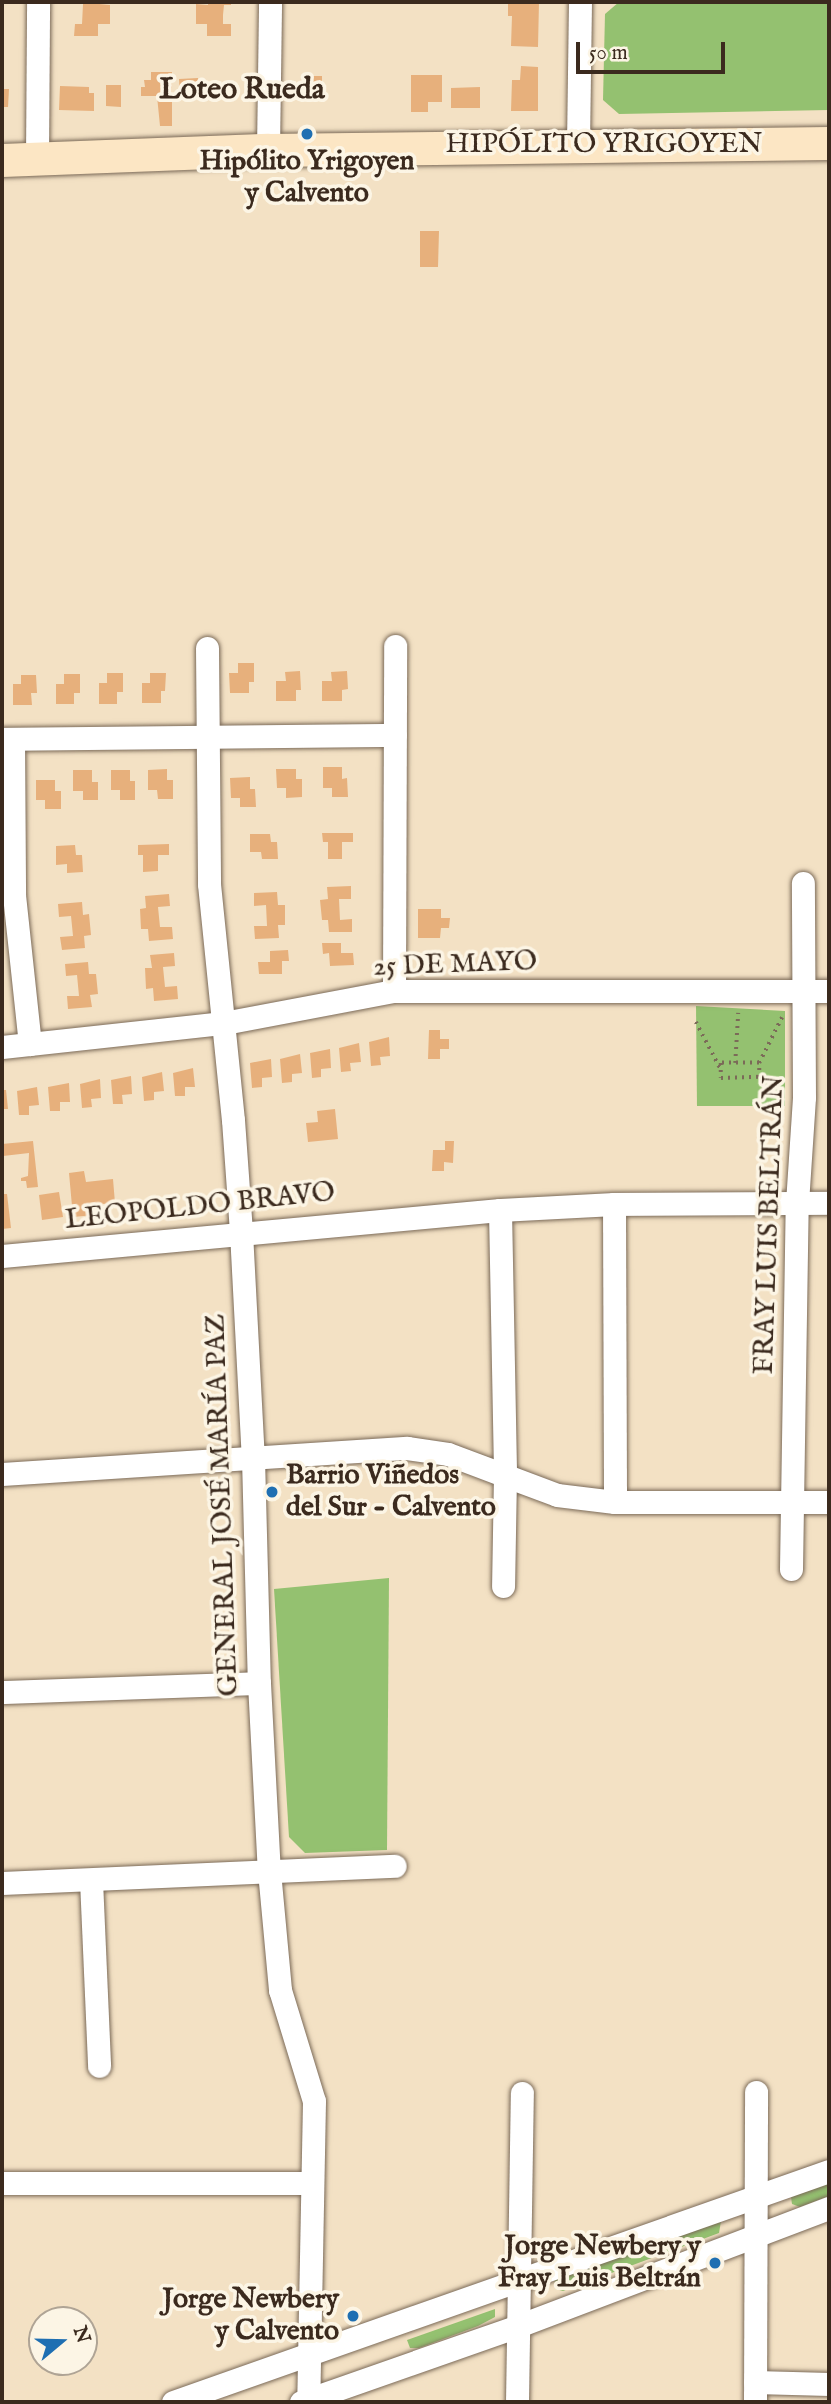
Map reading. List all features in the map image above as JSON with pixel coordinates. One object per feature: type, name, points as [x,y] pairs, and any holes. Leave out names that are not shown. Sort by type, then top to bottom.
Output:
[{"type":"main road","name":"HIPÓLITO YRIGOYEN","points":[[2,160],[268,150],[829,143]]},
{"type":"street","points":[[37,159],[38,2]]},
{"type":"street","points":[[268,150],[270,2]]},
{"type":"street","points":[[578,145],[580,2]]},
{"type":"street","points":[[394,991],[395,646]]},
{"type":"street","name":"GENERAL JOSÉ MARÍA PAZ","points":[[207,648],[209,884],[241,1232],[269,1871],[280,1990],[314,2101],[306,2401]]},
{"type":"street","points":[[30,1044],[15,895],[7,739],[395,735]]},
{"type":"street","name":"FRAY LUIS BELTRÁN","points":[[791,1569],[797,1203],[804,1097],[803,883]]},
{"type":"street","name":"25 DE MAYO","points":[[2,1047],[223,1023],[394,991],[829,991]]},
{"type":"street","name":"LEOPOLDO BRAVO","points":[[2,1256],[500,1210],[614,1204],[829,1203]]},
{"type":"street","points":[[614,1204],[615,1502]]},
{"type":"street","points":[[500,1210],[505,1475],[503,1586]]},
{"type":"street","points":[[2,1474],[407,1448],[448,1454],[557,1495],[615,1502],[829,1502]]},
{"type":"street","points":[[2,1692],[259,1683]]},
{"type":"street","points":[[2,1883],[395,1866]]},
{"type":"street","points":[[91,1880],[99,2066]]},
{"type":"street","points":[[756,2092],[755,2392],[829,2385]]},
{"type":"street","points":[[517,2402],[522,2093]]},
{"type":"street","points":[[173,2402],[829,2171]]},
{"type":"street","points":[[2,2183],[312,2183]]},
{"type":"street","points":[[306,2401],[518,2326],[829,2208]]},
{"type":"path","points":[[735,1063],[738,1010]]},
{"type":"path","points":[[759,1063],[721,1063],[721,1078],[759,1077],[759,1063],[785,1011]]},
{"type":"path","points":[[696,1022],[721,1070]]},
{"type":"green space","points":[[619,2],[829,4],[829,110],[619,114],[603,100],[605,14]]},
{"type":"green space","points":[[696,1006],[785,1011],[785,1106],[697,1106]]},
{"type":"green space","points":[[389,1578],[387,1850],[305,1853],[289,1837],[274,1589]]},
{"type":"green space","points":[[829,2180],[829,2196],[800,2207],[792,2204],[791,2197],[797,2191]]},
{"type":"green space","points":[[721,2221],[719,2233],[563,2291],[556,2289],[554,2278]]},
{"type":"green space","points":[[495,2309],[495,2317],[478,2326],[419,2348],[410,2348],[407,2340]]},
{"type":"building","points":[[78,2],[110,5],[110,24],[98,24],[98,36],[74,36],[75,24],[82,24],[83,4]]},
{"type":"building","points":[[208,2],[231,2],[231,5],[224,5],[223,24],[231,24],[231,36],[207,36],[207,24],[196,24],[196,4],[208,5]]},
{"type":"building","points":[[508,2],[539,2],[538,47],[511,46],[512,16],[508,16]]},
{"type":"building","points":[[521,66],[538,67],[538,111],[511,111],[512,80],[520,80]]},
{"type":"building","points":[[151,72],[172,72],[172,126],[160,126],[157,96],[141,96],[141,87],[145,87],[144,80],[151,80]]},
{"type":"building","points":[[411,75],[442,75],[442,102],[428,102],[428,112],[411,112]]},
{"type":"building","points":[[305,76],[322,76],[322,98],[305,98]]},
{"type":"building","points":[[198,78],[198,97],[180,97],[179,79]]},
{"type":"building","points":[[106,85],[121,85],[121,107],[106,106]]},
{"type":"building","points":[[60,86],[89,87],[89,93],[94,93],[94,111],[59,110]]},
{"type":"building","points":[[480,87],[480,108],[451,108],[451,88]]},
{"type":"building","points":[[2,89],[9,89],[8,107],[2,107]]},
{"type":"building","points":[[420,231],[439,231],[438,267],[420,267]]},
{"type":"building","points":[[238,663],[254,663],[254,682],[249,682],[249,693],[230,693],[229,673],[238,673]]},
{"type":"building","points":[[300,671],[301,690],[296,690],[296,701],[276,701],[276,681],[286,681],[285,672]]},
{"type":"building","points":[[347,671],[348,689],[342,690],[342,701],[322,701],[322,681],[332,681],[331,672]]},
{"type":"building","points":[[107,673],[123,673],[123,692],[117,692],[117,704],[99,704],[99,683],[107,683]]},
{"type":"building","points":[[150,673],[166,673],[161,703],[142,703],[142,683],[150,683]]},
{"type":"building","points":[[64,674],[80,674],[80,693],[74,693],[74,704],[56,704],[56,684],[64,684]]},
{"type":"building","points":[[21,675],[36,675],[37,693],[31,693],[32,705],[13,705],[13,684],[21,684]]},
{"type":"building","points":[[323,767],[342,767],[342,779],[347,778],[348,797],[332,797],[332,788],[323,788]]},
{"type":"building","points":[[167,769],[167,780],[173,780],[173,799],[158,799],[157,790],[148,790],[148,770]]},
{"type":"building","points":[[276,769],[296,769],[296,779],[302,779],[302,797],[286,798],[286,788],[277,788]]},
{"type":"building","points":[[73,770],[92,770],[92,782],[98,782],[98,800],[83,800],[83,791],[73,791]]},
{"type":"building","points":[[111,770],[130,770],[130,781],[135,781],[135,800],[120,800],[120,790],[111,790]]},
{"type":"building","points":[[250,777],[250,789],[255,789],[256,807],[240,807],[240,798],[231,798],[230,778]]},
{"type":"building","points":[[36,780],[55,780],[55,791],[61,791],[61,809],[45,809],[45,800],[36,800]]},
{"type":"building","points":[[322,833],[353,833],[353,842],[342,842],[342,859],[328,859],[328,842],[323,842]]},
{"type":"building","points":[[250,834],[270,834],[271,842],[277,842],[278,859],[262,859],[261,852],[250,852]]},
{"type":"building","points":[[169,844],[169,855],[158,855],[158,871],[143,872],[143,855],[138,855],[138,845]]},
{"type":"building","points":[[75,845],[76,855],[82,855],[83,872],[67,873],[67,864],[56,865],[56,846]]},
{"type":"building","points":[[351,886],[351,899],[339,899],[340,920],[352,919],[352,932],[329,932],[328,920],[322,920],[320,900],[328,899],[327,887]]},
{"type":"building","points":[[277,892],[278,905],[285,905],[285,925],[278,925],[279,938],[255,939],[254,926],[267,926],[266,905],[254,906],[254,893]]},
{"type":"building","points":[[169,894],[170,906],[158,907],[160,927],[172,927],[173,939],[149,941],[148,929],[141,929],[140,909],[146,908],[145,896]]},
{"type":"building","points":[[82,902],[83,915],[89,914],[91,935],[84,936],[85,948],[62,950],[60,937],[73,936],[71,916],[59,917],[58,904]]},
{"type":"building","points":[[418,909],[441,909],[441,918],[450,918],[449,928],[441,928],[440,938],[418,938]]},
{"type":"building","points":[[322,943],[341,943],[341,953],[353,953],[354,965],[330,966],[329,953],[323,954]]},
{"type":"building","points":[[288,950],[289,961],[282,961],[282,974],[259,974],[258,962],[270,962],[270,951]]},
{"type":"building","points":[[174,953],[175,966],[163,967],[165,987],[177,986],[178,999],[154,1001],[153,988],[146,989],[145,968],[152,968],[150,955]]},
{"type":"building","points":[[88,962],[89,974],[96,974],[98,994],[90,995],[92,1007],[68,1009],[67,996],[79,996],[77,975],[66,976],[65,964]]},
{"type":"building","points":[[429,1030],[440,1030],[440,1039],[449,1039],[449,1049],[440,1049],[440,1059],[428,1059]]},
{"type":"building","points":[[389,1037],[390,1056],[380,1057],[381,1065],[371,1066],[369,1042]]},
{"type":"building","points":[[359,1043],[361,1062],[350,1063],[351,1071],[341,1072],[339,1048]]},
{"type":"building","points":[[330,1049],[331,1068],[321,1069],[321,1077],[312,1078],[310,1053]]},
{"type":"building","points":[[300,1054],[302,1073],[292,1074],[292,1082],[282,1083],[280,1059]]},
{"type":"building","points":[[271,1059],[272,1077],[262,1078],[262,1087],[252,1088],[250,1063]]},
{"type":"building","points":[[193,1068],[195,1087],[185,1087],[185,1096],[175,1096],[173,1073]]},
{"type":"building","points":[[162,1072],[164,1091],[154,1092],[154,1100],[144,1101],[142,1077]]},
{"type":"building","points":[[131,1076],[132,1094],[122,1095],[123,1104],[113,1104],[111,1080]]},
{"type":"building","points":[[100,1079],[101,1098],[91,1099],[92,1107],[82,1108],[80,1084]]},
{"type":"building","points":[[69,1083],[70,1102],[60,1102],[60,1111],[50,1111],[48,1087]]},
{"type":"building","points":[[37,1087],[39,1105],[29,1106],[29,1115],[19,1115],[17,1091]]},
{"type":"building","points":[[2,1090],[6,1090],[8,1109],[2,1109]]},
{"type":"building","points":[[335,1109],[338,1139],[308,1142],[306,1123],[318,1122],[317,1111]]},
{"type":"building","points":[[33,1141],[38,1187],[27,1188],[26,1181],[21,1181],[21,1178],[28,1176],[29,1153],[3,1156],[2,1144]]},
{"type":"building","points":[[445,1141],[454,1141],[453,1163],[444,1162],[444,1171],[432,1171],[433,1150],[445,1150]]},
{"type":"building","points":[[84,1171],[86,1182],[113,1179],[115,1203],[103,1204],[105,1214],[73,1217],[69,1173]]},
{"type":"building","points":[[59,1192],[63,1217],[42,1220],[39,1195]]},
{"type":"building","points":[[2,1194],[7,1194],[11,1228],[2,1229]]},
{"type":"place","name":"Hipólito Yrigoyen y Calvento","points":[[307,134]]},
{"type":"place","name":"Barrio Viñedos del Sur - Calvento","points":[[272,1492]]},
{"type":"place","name":"Jorge Newbery y Fray Luis Beltrán","points":[[715,2263]]},
{"type":"place","name":"Jorge Newbery y Calvento","points":[[353,2316]]},
{"type":"district","name":"Loteo Rueda","points":[[242,90]]}]
